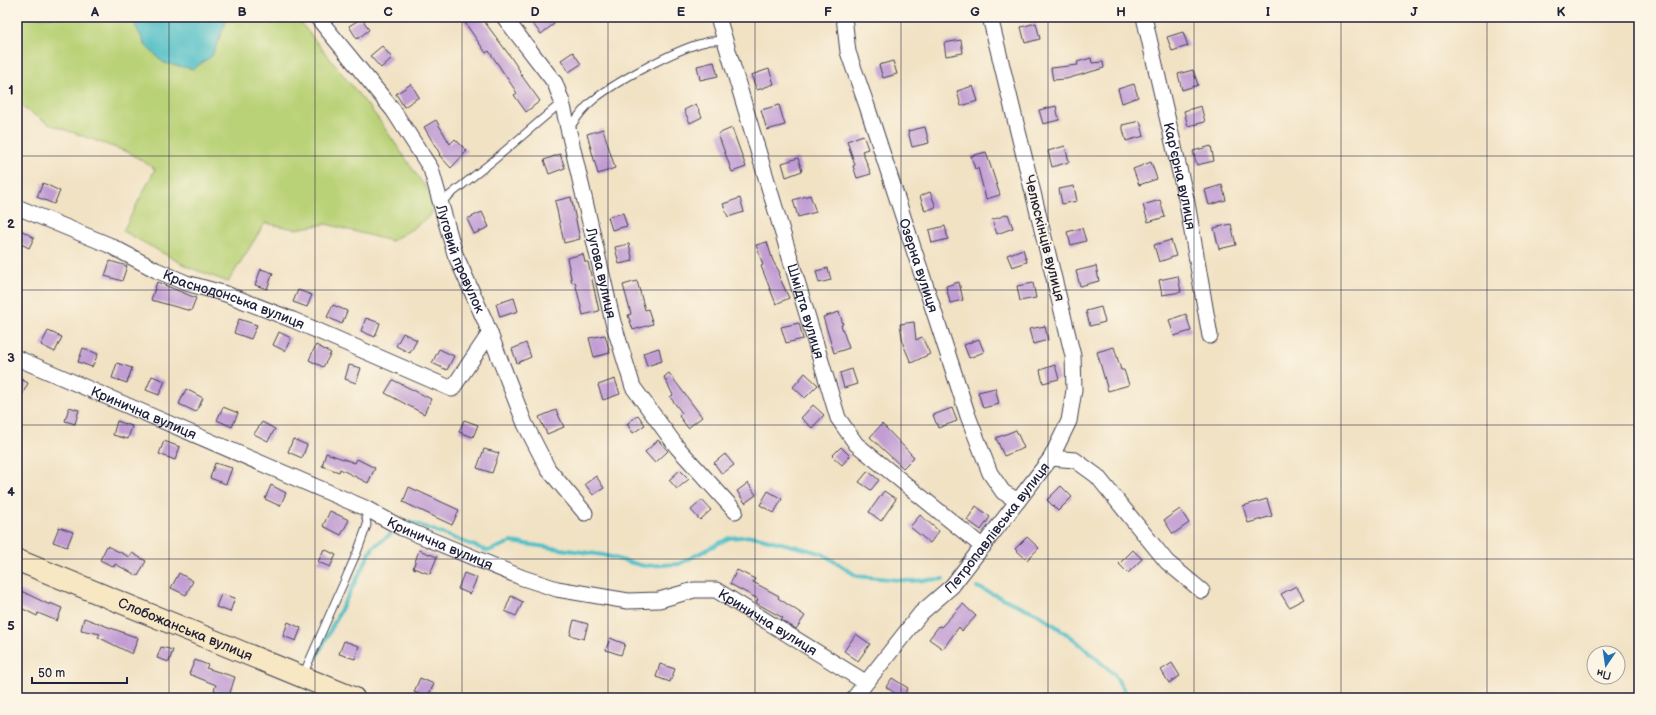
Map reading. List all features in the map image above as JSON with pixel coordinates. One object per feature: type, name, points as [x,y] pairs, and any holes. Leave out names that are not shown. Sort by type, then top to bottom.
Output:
[{"type":"street","name":"Луговий провулок","points":[[317,17],[393,110],[431,169],[442,202],[455,254],[490,333],[524,424],[545,463],[585,513]]},
{"type":"street","name":"Лугова вулиця","points":[[504,17],[555,83],[562,102],[613,322],[633,387],[677,447],[735,510]]},
{"type":"street","name":"Шмідта вулиця","points":[[718,17],[838,418],[856,444],[983,547]]},
{"type":"street","name":"Озерна вулиця","points":[[844,17],[848,52],[968,416],[990,473],[1003,492],[1018,501]]},
{"type":"street","name":"Челюскінців вулиця","points":[[990,17],[1073,356],[1074,390],[1069,421],[1051,458]]},
{"type":"street","name":"Кар'єрна вулиця","points":[[1144,17],[1187,203],[1210,336]]},
{"type":"street","name":"Краснодонська вулиця","points":[[17,207],[109,245],[156,270],[180,280],[226,294],[294,320],[452,389],[490,333]]},
{"type":"street","name":"Кринична вулиця","points":[[17,358],[365,508],[402,528],[523,578],[557,589],[628,602],[659,600],[694,590],[716,590],[865,682]]},
{"type":"street","name":"Петропавлівська вулиця","points":[[854,698],[865,682],[921,613],[952,586],[1051,458],[1075,460],[1097,476],[1167,562],[1202,591]]},
{"type":"street","name":"Слобожанська вулиця","points":[[17,560],[354,698]]},
{"type":"lane","points":[[569,129],[578,116],[591,102],[631,76],[682,51],[707,41],[725,41]]},
{"type":"lane","points":[[442,202],[562,102]]},
{"type":"lane","points":[[302,677],[358,550],[367,525],[365,508]]},
{"type":"green space","points":[[20,17],[131,17],[146,46],[212,56],[228,17],[296,17],[377,117],[434,200],[431,215],[412,229],[391,241],[326,224],[295,229],[265,223],[228,282],[188,267],[123,231],[155,169],[130,153],[49,124],[17,104],[17,22]]},
{"type":"water","points":[[131,17],[228,17],[212,56],[193,69],[164,63],[146,46]]},
{"type":"building","points":[[461,17],[481,17],[510,56],[520,71],[519,72],[540,101],[526,112],[514,95],[517,93],[489,51],[486,53]]},
{"type":"building","points":[[540,17],[549,17],[554,24],[541,34],[532,23]]},
{"type":"building","points":[[362,18],[369,30],[357,39],[349,26]]},
{"type":"building","points":[[1036,23],[1040,39],[1025,43],[1021,27]]},
{"type":"building","points":[[1183,32],[1188,46],[1172,51],[1167,37]]},
{"type":"building","points":[[961,40],[963,53],[946,56],[944,43]]},
{"type":"building","points":[[382,46],[392,58],[381,68],[370,56]]},
{"type":"building","points":[[573,52],[581,64],[569,72],[561,60]]},
{"type":"building","points":[[1091,58],[1092,63],[1103,62],[1104,68],[1066,79],[1053,80],[1051,68],[1078,65],[1077,62]]},
{"type":"building","points":[[893,61],[897,74],[883,78],[879,65]]},
{"type":"building","points":[[714,62],[718,76],[700,80],[697,66]]},
{"type":"building","points":[[769,69],[774,84],[757,90],[751,75]]},
{"type":"building","points":[[1193,70],[1198,85],[1182,90],[1178,74]]},
{"type":"building","points":[[411,84],[419,97],[404,107],[396,94]]},
{"type":"building","points":[[1134,84],[1138,97],[1122,103],[1118,89]]},
{"type":"building","points":[[973,86],[978,101],[961,106],[957,91]]},
{"type":"building","points":[[696,104],[702,117],[690,123],[684,110]]},
{"type":"building","points":[[779,105],[785,125],[767,130],[761,110]]},
{"type":"building","points":[[1056,106],[1059,120],[1043,124],[1039,110]]},
{"type":"building","points":[[1201,106],[1205,122],[1188,126],[1184,111]]},
{"type":"building","points":[[436,120],[450,144],[455,139],[467,151],[451,168],[439,155],[440,154],[424,127]]},
{"type":"building","points":[[1140,121],[1144,136],[1126,141],[1122,125]]},
{"type":"building","points":[[925,127],[929,143],[912,147],[908,131]]},
{"type":"building","points":[[732,128],[746,167],[732,172],[718,134]]},
{"type":"building","points":[[603,129],[615,168],[598,174],[587,134]]},
{"type":"building","points":[[863,135],[868,149],[862,151],[871,174],[857,178],[853,166],[855,165],[847,141]]},
{"type":"building","points":[[1065,146],[1069,162],[1052,167],[1048,151]]},
{"type":"building","points":[[1211,146],[1214,161],[1197,165],[1193,151]]},
{"type":"building","points":[[986,152],[1000,195],[986,199],[978,168],[975,169],[971,156]]},
{"type":"building","points":[[560,154],[565,168],[549,174],[544,160]]},
{"type":"building","points":[[798,158],[802,171],[786,177],[782,163]]},
{"type":"building","points":[[1151,162],[1157,179],[1139,185],[1133,169]]},
{"type":"building","points":[[43,183],[60,191],[54,204],[37,197]]},
{"type":"building","points":[[1222,185],[1226,200],[1209,205],[1205,190]]},
{"type":"building","points":[[1074,186],[1077,201],[1062,204],[1059,189]]},
{"type":"building","points":[[930,192],[936,207],[925,211],[920,196]]},
{"type":"building","points":[[810,195],[816,212],[798,217],[793,200]]},
{"type":"building","points":[[571,197],[580,239],[564,243],[555,201]]},
{"type":"building","points":[[740,198],[744,212],[728,217],[723,204]]},
{"type":"building","points":[[1160,200],[1165,217],[1148,222],[1143,205]]},
{"type":"building","points":[[482,212],[489,227],[474,234],[467,219]]},
{"type":"building","points":[[623,213],[627,226],[612,230],[608,217]]},
{"type":"building","points":[[1008,214],[1013,228],[997,234],[992,220]]},
{"type":"building","points":[[1231,224],[1236,245],[1219,249],[1214,228]]},
{"type":"building","points":[[945,226],[948,239],[932,243],[929,230]]},
{"type":"building","points":[[1082,228],[1086,241],[1071,245],[1067,232]]},
{"type":"building","points":[[21,230],[34,238],[29,248],[17,242],[17,236]]},
{"type":"building","points":[[1171,240],[1176,256],[1159,262],[1154,245]]},
{"type":"building","points":[[767,242],[773,261],[780,273],[778,274],[789,298],[776,304],[761,266],[763,265],[756,245]]},
{"type":"building","points":[[629,244],[633,261],[619,264],[615,247]]},
{"type":"building","points":[[1023,249],[1027,262],[1012,267],[1007,255]]},
{"type":"building","points":[[583,254],[585,262],[588,262],[599,311],[583,315],[575,282],[572,283],[567,258]]},
{"type":"building","points":[[110,261],[127,266],[122,281],[105,276]]},
{"type":"building","points":[[1096,266],[1099,281],[1080,286],[1076,271]]},
{"type":"building","points":[[828,268],[831,280],[819,283],[816,271]]},
{"type":"building","points":[[261,269],[273,273],[267,289],[255,285]]},
{"type":"building","points":[[1178,276],[1181,292],[1162,295],[1159,280]]},
{"type":"building","points":[[637,281],[645,310],[648,309],[653,324],[633,330],[628,315],[631,314],[623,285]]},
{"type":"building","points":[[157,282],[196,298],[191,311],[151,300]]},
{"type":"building","points":[[959,282],[963,300],[950,303],[946,286]]},
{"type":"building","points":[[1033,283],[1036,298],[1020,301],[1017,286]]},
{"type":"building","points":[[298,290],[312,295],[307,307],[293,302]]},
{"type":"building","points":[[514,298],[518,311],[500,317],[496,304]]},
{"type":"building","points":[[333,305],[347,311],[342,324],[327,317]]},
{"type":"building","points":[[1101,307],[1105,322],[1090,326],[1086,311]]},
{"type":"building","points":[[839,312],[843,324],[841,325],[849,348],[834,353],[823,317]]},
{"type":"building","points":[[1186,314],[1191,331],[1174,336],[1169,320]]},
{"type":"building","points":[[366,318],[380,323],[375,337],[361,331]]},
{"type":"building","points":[[239,319],[257,325],[251,339],[234,333]]},
{"type":"building","points":[[914,322],[916,340],[922,337],[930,354],[911,363],[903,344],[900,324]]},
{"type":"building","points":[[799,323],[803,339],[786,343],[781,327]]},
{"type":"building","points":[[1045,326],[1048,340],[1033,344],[1029,329]]},
{"type":"building","points":[[48,331],[62,337],[55,352],[41,345]]},
{"type":"building","points":[[279,332],[291,338],[285,351],[273,345]]},
{"type":"building","points":[[403,333],[417,340],[410,353],[396,346]]},
{"type":"building","points":[[605,335],[610,353],[594,357],[589,338]]},
{"type":"building","points":[[979,339],[984,352],[969,358],[964,345]]},
{"type":"building","points":[[526,343],[531,357],[517,363],[512,349]]},
{"type":"building","points":[[316,345],[331,353],[323,367],[309,360]]},
{"type":"building","points":[[1114,347],[1121,370],[1124,370],[1129,385],[1108,391],[1097,352]]},
{"type":"building","points":[[83,348],[98,354],[92,367],[78,362]]},
{"type":"building","points":[[659,348],[662,361],[647,366],[643,353]]},
{"type":"building","points":[[439,349],[454,356],[447,370],[432,363]]},
{"type":"building","points":[[117,363],[132,368],[127,383],[112,378]]},
{"type":"building","points":[[349,365],[361,368],[356,383],[345,379]]},
{"type":"building","points":[[1055,365],[1059,379],[1043,383],[1040,370]]},
{"type":"building","points":[[852,369],[857,384],[844,388],[840,373]]},
{"type":"building","points":[[669,373],[702,417],[688,428],[679,416],[682,413],[670,397],[673,395],[664,377]]},
{"type":"building","points":[[805,373],[818,385],[805,398],[793,387]]},
{"type":"building","points":[[152,376],[165,381],[159,395],[146,390]]},
{"type":"building","points":[[17,377],[28,383],[17,405]]},
{"type":"building","points":[[615,379],[620,394],[603,400],[598,385]]},
{"type":"building","points":[[393,380],[431,399],[424,414],[385,393]]},
{"type":"building","points":[[995,388],[999,404],[983,408],[978,392]]},
{"type":"building","points":[[186,389],[203,398],[196,412],[179,404]]},
{"type":"building","points":[[813,405],[824,415],[812,428],[801,418]]},
{"type":"building","points":[[69,407],[79,410],[75,424],[65,421]]},
{"type":"building","points":[[223,407],[238,413],[232,427],[217,420]]},
{"type":"building","points":[[952,408],[957,421],[938,428],[933,415]]},
{"type":"building","points":[[556,410],[564,427],[547,434],[539,417]]},
{"type":"building","points":[[638,415],[645,425],[633,433],[627,424]]},
{"type":"building","points":[[464,420],[478,425],[473,437],[459,432]]},
{"type":"building","points":[[117,421],[132,426],[128,439],[113,435]]},
{"type":"building","points":[[262,422],[275,429],[268,441],[254,434]]},
{"type":"building","points":[[882,424],[914,457],[903,468],[870,437]]},
{"type":"building","points":[[1016,430],[1024,448],[1004,456],[996,438]]},
{"type":"building","points":[[293,439],[307,445],[302,458],[288,452]]},
{"type":"building","points":[[658,440],[668,451],[655,463],[645,452]]},
{"type":"building","points":[[164,441],[180,447],[175,460],[159,454]]},
{"type":"building","points":[[841,447],[850,456],[842,465],[832,456]]},
{"type":"building","points":[[484,449],[499,453],[492,473],[477,468]]},
{"type":"building","points":[[326,453],[355,463],[357,459],[375,468],[368,483],[340,469],[339,472],[322,466]]},
{"type":"building","points":[[725,454],[734,465],[722,474],[714,463]]},
{"type":"building","points":[[215,463],[232,468],[226,484],[210,478]]},
{"type":"building","points":[[680,470],[689,479],[677,489],[669,480]]},
{"type":"building","points":[[868,471],[879,480],[871,490],[859,482]]},
{"type":"building","points":[[596,476],[604,488],[593,495],[585,484]]},
{"type":"building","points":[[748,483],[756,495],[745,503],[737,491]]},
{"type":"building","points":[[271,485],[286,493],[280,506],[265,499]]},
{"type":"building","points":[[1061,486],[1072,497],[1058,511],[1047,500]]},
{"type":"building","points":[[409,487],[459,510],[452,525],[403,502]]},
{"type":"building","points":[[768,491],[782,499],[774,513],[760,505]]},
{"type":"building","points":[[884,491],[896,499],[881,521],[869,512]]},
{"type":"building","points":[[1267,499],[1272,516],[1248,523],[1243,506]]},
{"type":"building","points":[[702,500],[711,510],[700,520],[691,510]]},
{"type":"building","points":[[976,506],[990,517],[981,530],[967,520]]},
{"type":"building","points":[[1180,509],[1189,523],[1173,534],[1164,520]]},
{"type":"building","points":[[330,511],[349,520],[341,535],[323,526]]},
{"type":"building","points":[[920,515],[939,531],[930,543],[910,527]]},
{"type":"building","points":[[59,527],[73,532],[67,547],[53,542]]},
{"type":"building","points":[[1027,537],[1039,548],[1027,560],[1015,549]]},
{"type":"building","points":[[107,546],[130,557],[132,553],[146,561],[138,576],[115,564],[114,567],[100,560]]},
{"type":"building","points":[[324,549],[336,555],[330,567],[318,562]]},
{"type":"building","points":[[419,550],[437,557],[430,574],[413,568]]},
{"type":"building","points":[[1133,550],[1142,559],[1128,573],[1119,564]]},
{"type":"building","points":[[737,570],[755,579],[753,582],[779,596],[778,598],[805,616],[796,629],[781,620],[783,618],[756,603],[758,599],[730,584]]},
{"type":"building","points":[[179,573],[193,581],[186,595],[171,588]]},
{"type":"building","points":[[464,573],[477,578],[470,594],[458,589]]},
{"type":"building","points":[[1296,586],[1304,599],[1289,607],[1281,594]]},
{"type":"building","points":[[17,589],[50,605],[50,603],[62,608],[57,621],[38,613],[37,616],[17,606]]},
{"type":"building","points":[[221,594],[235,598],[230,612],[216,607]]},
{"type":"building","points":[[511,596],[523,602],[516,616],[505,611]]},
{"type":"building","points":[[963,604],[976,616],[962,631],[959,627],[943,649],[929,639],[939,626],[941,627]]},
{"type":"building","points":[[84,618],[138,638],[132,654],[98,637],[100,634],[81,630]]},
{"type":"building","points":[[574,620],[588,624],[584,639],[570,635]]},
{"type":"building","points":[[288,622],[301,628],[296,641],[283,636]]},
{"type":"building","points":[[856,634],[870,644],[858,661],[844,651]]},
{"type":"building","points":[[610,638],[625,644],[621,655],[606,650]]},
{"type":"building","points":[[344,641],[359,646],[355,659],[339,654]]},
{"type":"building","points":[[161,647],[173,650],[169,662],[157,658]]},
{"type":"building","points":[[195,660],[208,665],[206,668],[235,677],[229,696],[214,690],[216,685],[189,674]]},
{"type":"building","points":[[1172,663],[1180,676],[1169,683],[1161,670]]},
{"type":"building","points":[[660,664],[675,669],[670,682],[656,677]]},
{"type":"building","points":[[420,678],[434,684],[427,698],[414,692]]},
{"type":"building","points":[[892,678],[908,688],[902,698],[886,687]]},
{"type":"waterway","points":[[409,521],[488,551],[511,542],[603,555],[644,566],[679,564],[729,538],[753,536],[821,553],[857,576],[910,581],[943,579]]},
{"type":"waterway","points":[[316,658],[373,547],[391,534]]},
{"type":"waterway","points":[[977,587],[1038,614],[1074,639],[1114,674],[1129,698]]}]
